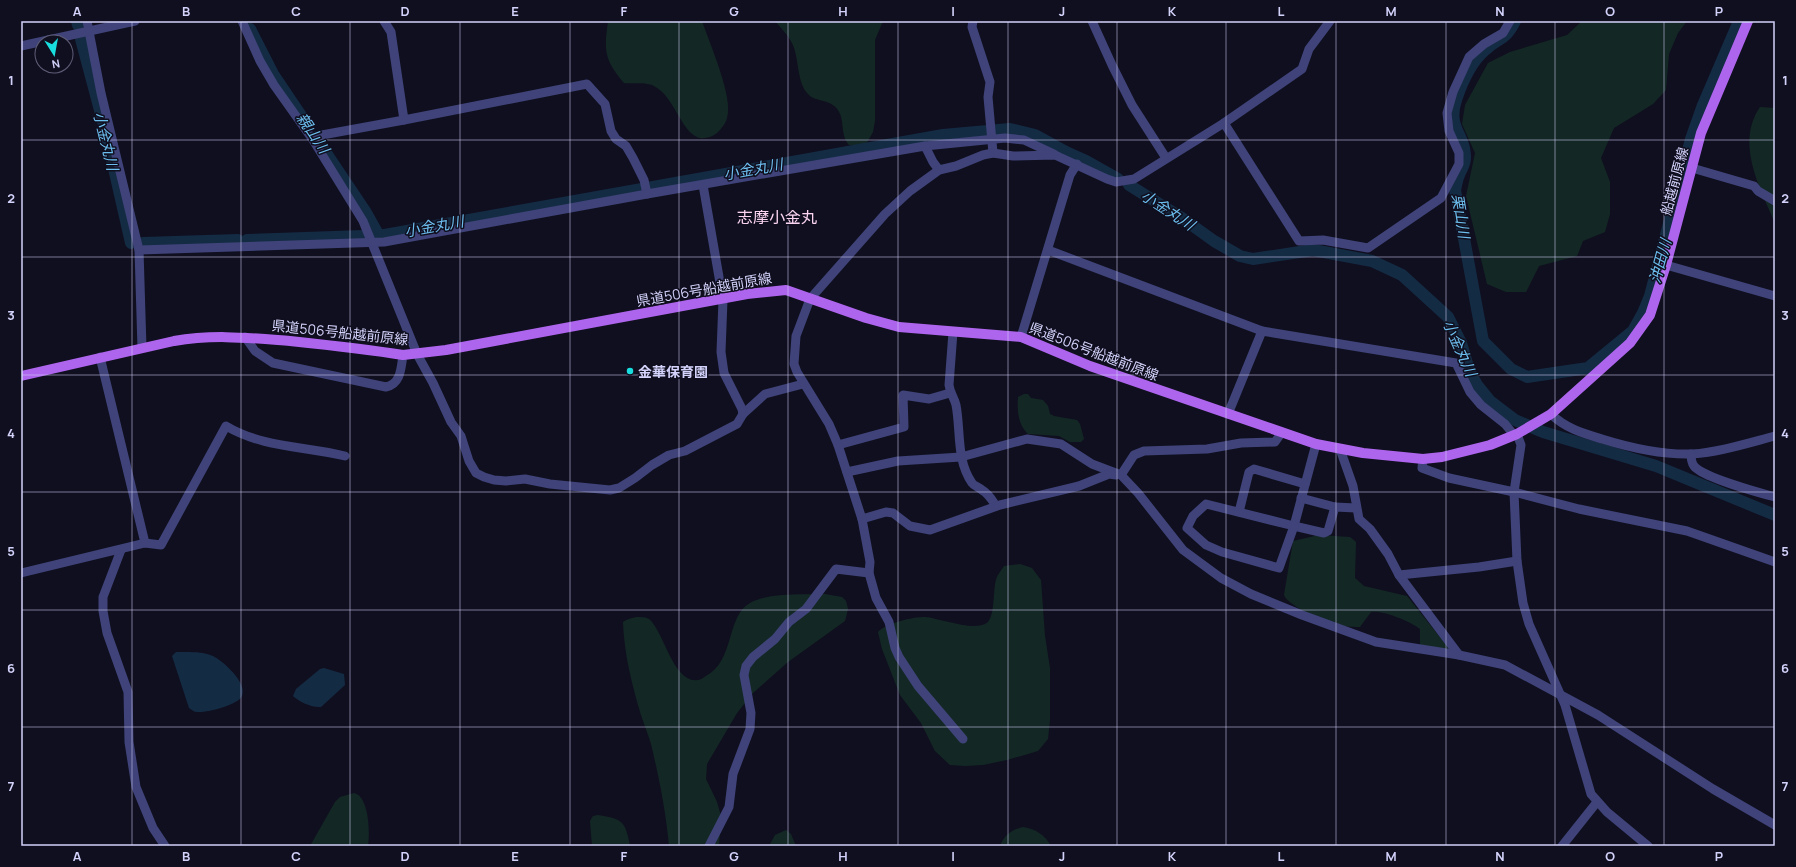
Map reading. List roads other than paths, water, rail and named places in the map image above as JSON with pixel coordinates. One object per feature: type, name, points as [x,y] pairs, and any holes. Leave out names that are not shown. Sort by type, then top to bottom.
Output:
[{"type":"main road","name":"船越前原線","points":[[1534,423],[1551,414],[1630,343],[1650,315],[1666,265],[1701,133],[1748,21]]},
{"type":"main road","name":"県道506号船越前原線","points":[[21,376],[197,337],[220,336],[337,346],[403,355],[417,354],[446,350],[660,310],[724,300],[747,294],[786,290],[866,318],[899,327],[1021,337],[1090,366],[1316,444],[1340,449],[1423,459],[1442,457],[1490,445],[1515,435],[1534,423]]},
{"type":"street","points":[[86,21],[101,94],[139,250],[142,348]]},
{"type":"street","points":[[21,46],[135,21]]},
{"type":"street","points":[[242,21],[260,61],[274,85],[314,136],[363,221],[417,354],[433,383],[451,422],[462,436],[473,467],[480,475],[494,480],[506,481],[525,479],[550,484],[610,490],[619,488],[669,455],[685,451],[737,424],[743,414],[765,394],[803,384]]},
{"type":"street","points":[[384,21],[391,32],[404,120]]},
{"type":"street","points":[[973,21],[972,27],[990,82],[988,97],[993,153]]},
{"type":"street","points":[[1092,21],[1132,105],[1166,158]]},
{"type":"street","points":[[139,250],[384,242],[647,194],[925,146],[1005,138],[1024,140],[1116,182],[1134,179],[1224,123],[1302,69],[1309,49],[1320,32],[1330,21]]},
{"type":"street","points":[[1224,123],[1298,241],[1323,240],[1368,248],[1441,198],[1459,164],[1459,153],[1450,131],[1448,113],[1453,92],[1469,57],[1484,44],[1503,33],[1510,21]]},
{"type":"street","points":[[314,136],[587,84],[605,104],[611,131],[616,139],[626,146],[644,180],[647,194]]},
{"type":"street","points":[[925,146],[932,162],[939,170]]},
{"type":"street","points":[[963,739],[907,671],[895,648],[889,622],[876,598],[869,573],[870,562],[862,519],[838,445],[830,424],[803,384],[794,364],[796,336],[810,299],[885,214],[910,191],[939,170],[956,166],[983,155],[993,153],[1012,156],[1055,155]]},
{"type":"street","points":[[1021,337],[1070,175],[1077,164]]},
{"type":"street","points":[[1692,168],[1754,186],[1758,191],[1775,200]]},
{"type":"street","points":[[703,185],[724,300],[721,352],[724,373],[743,414]]},
{"type":"street","points":[[1048,250],[1262,331],[1456,363],[1470,392],[1481,405],[1505,424],[1515,435],[1521,445],[1514,492],[1517,562],[1523,603],[1529,624],[1561,695],[1591,794],[1597,802],[1648,846]]},
{"type":"street","points":[[1666,265],[1775,296]]},
{"type":"street","points":[[1228,414],[1262,331]]},
{"type":"street","points":[[953,332],[949,385],[950,393],[954,398],[956,406],[961,457],[972,484],[984,490],[992,498],[996,506]]},
{"type":"street","points":[[244,338],[255,351],[273,363],[386,387],[394,384],[398,380],[403,355]]},
{"type":"street","points":[[100,358],[145,544]]},
{"type":"street","points":[[838,445],[904,427],[903,395],[929,399],[950,393]]},
{"type":"street","points":[[1551,414],[1560,423],[1577,432],[1646,451],[1691,454],[1722,449],[1775,436]]},
{"type":"street","points":[[21,573],[145,544],[161,545],[226,426],[236,432],[262,442],[292,448],[320,450],[345,456]]},
{"type":"street","points":[[1121,475],[1134,455],[1144,451],[1207,449],[1241,443],[1275,442],[1282,432]]},
{"type":"street","points":[[846,472],[898,462],[961,457],[1027,439],[1061,444],[1092,464],[1121,475],[1138,493],[1183,550],[1221,578],[1250,594],[1376,642],[1505,664],[1598,715],[1713,789],[1775,825]]},
{"type":"street","points":[[1316,444],[1294,526],[1279,568],[1222,552],[1206,545],[1187,528],[1193,516],[1206,504],[1294,526],[1324,533],[1328,531],[1335,507]]},
{"type":"street","points":[[1340,449],[1353,486],[1359,519],[1370,529],[1388,554],[1399,575],[1459,655]]},
{"type":"street","points":[[1691,454],[1691,460],[1694,466],[1702,472],[1756,492],[1775,497]]},
{"type":"street","points":[[1423,459],[1422,468],[1449,478],[1514,492],[1579,509],[1687,531],[1775,562]]},
{"type":"street","points":[[1239,512],[1249,472],[1254,469],[1305,484]]},
{"type":"street","points":[[862,519],[886,512],[893,513],[910,526],[930,530],[996,506],[1047,492],[1079,486],[1109,474],[1121,475]]},
{"type":"street","points":[[1301,498],[1335,507],[1356,508]]},
{"type":"street","points":[[121,550],[103,597],[103,611],[107,633],[128,692],[129,742],[136,787],[153,828],[165,846]]},
{"type":"street","points":[[1399,575],[1517,562]]},
{"type":"street","points":[[709,846],[729,807],[733,774],[750,729],[751,713],[744,675],[746,666],[752,657],[775,639],[789,622],[806,610],[836,569],[869,573]]},
{"type":"street","points":[[1562,846],[1597,802]]},
{"type":"water","points":[[176,652],[205,653],[213,656],[234,673],[241,685],[243,691],[242,696],[235,702],[215,710],[196,712],[189,708],[172,656]]},
{"type":"water","points":[[324,668],[344,674],[345,685],[321,707],[314,707],[306,704],[293,696],[296,689],[320,669]]},
{"type":"waterway","name":"小金丸川","points":[[77,21],[78,25]]},
{"type":"waterway","name":"沖田川","points":[[1515,21],[1505,36],[1490,46],[1475,60],[1458,93],[1453,117],[1464,147],[1465,158],[1455,190],[1483,341],[1511,369],[1527,377],[1588,368],[1633,331],[1650,296],[1691,139],[1703,105],[1739,21]]},
{"type":"waterway","name":"親山川","points":[[250,29],[273,74],[306,123]]},
{"type":"waterway","name":"小金丸川","points":[[81,39],[105,129],[131,243]]},
{"type":"waterway","name":"小金丸川","points":[[316,138],[365,211],[379,236],[943,135],[1010,129],[1035,135],[1118,179]]},
{"type":"waterway","name":"小金丸川","points":[[1129,185],[1182,218],[1214,241],[1240,256],[1253,259],[1313,250],[1372,261],[1402,275],[1448,317],[1461,343],[1469,370],[1477,385],[1490,401],[1515,420],[1543,432],[1656,466],[1775,515]]},
{"type":"waterway","name":"小金丸川","points":[[247,240],[363,236]]},
{"type":"waterway","name":"小金丸川","points":[[143,243],[238,240]]},
{"type":"place","name":"金華保育園","points":[[630,371]]},
{"type":"district","name":"志摩小金丸","points":[[777,217]]},
{"type":"water label","name":"栗山川","points":[[1461,216]]}]
